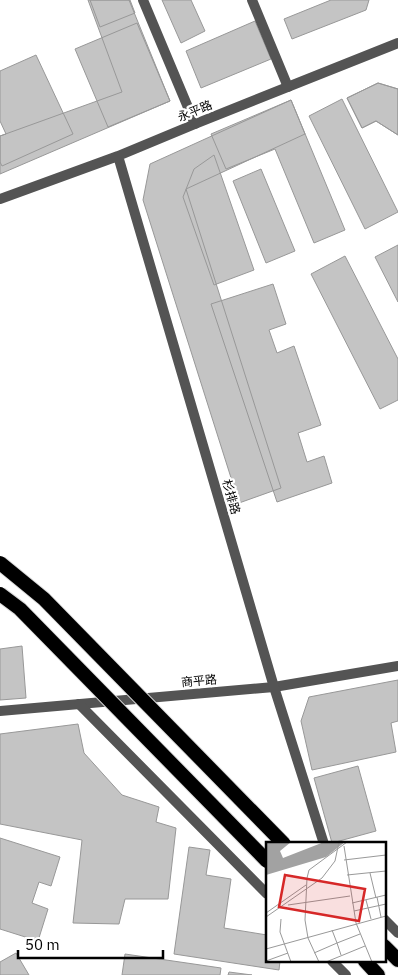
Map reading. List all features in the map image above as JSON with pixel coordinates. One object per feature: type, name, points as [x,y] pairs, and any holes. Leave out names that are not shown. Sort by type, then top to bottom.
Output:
[{"type":"highway","points":[[0,563],[44,599],[282,842]]},
{"type":"highway","points":[[0,594],[20,609],[266,860]]},
{"type":"highway","points":[[386,948],[398,960]]},
{"type":"highway","points":[[365,962],[378,975]]},
{"type":"street","points":[[143,0],[195,124]]},
{"type":"street","points":[[252,0],[288,87]]},
{"type":"street","name":"永平路","points":[[0,199],[118,156],[398,44]]},
{"type":"street","name":"杉排路","points":[[118,156],[274,687],[323,842]]},
{"type":"street","name":"商平路","points":[[0,711],[274,687],[398,666]]},
{"type":"street","points":[[80,704],[266,893]]},
{"type":"street","points":[[386,921],[398,933]]},
{"type":"street","points":[[333,962],[346,975]]},
{"type":"building","points":[[88,0],[129,0],[170,101],[0,174],[0,136],[122,92]]},
{"type":"building","points":[[90,0],[130,0],[135,13],[100,27]]},
{"type":"building","points":[[162,0],[191,0],[205,31],[181,43]]},
{"type":"building","points":[[331,0],[369,0],[366,10],[292,39],[284,19]]},
{"type":"building","points":[[255,21],[271,59],[201,88],[186,51]]},
{"type":"building","points":[[137,23],[170,101],[108,127],[75,49]]},
{"type":"building","points":[[36,55],[73,134],[2,166],[0,162],[0,136],[6,134],[0,121],[0,71]]},
{"type":"building","points":[[378,83],[398,89],[398,135],[376,121],[362,128],[347,98]]},
{"type":"building","points":[[378,83],[398,89],[398,135],[376,121],[362,128],[347,98]]},
{"type":"building","points":[[342,99],[398,212],[365,229],[309,116]]},
{"type":"building","points":[[291,100],[345,230],[314,243],[275,149],[226,169],[211,134]]},
{"type":"building","points":[[291,100],[305,134],[186,189],[281,488],[239,503],[143,200],[150,164]]},
{"type":"building","points":[[214,155],[254,270],[214,285],[183,197],[194,169]]},
{"type":"building","points":[[261,169],[295,251],[266,263],[233,181]]},
{"type":"building","points":[[398,245],[398,302],[375,257]]},
{"type":"building","points":[[345,256],[398,359],[398,400],[380,409],[311,274]]},
{"type":"building","points":[[273,284],[286,324],[269,330],[277,353],[294,346],[321,425],[298,433],[307,462],[324,456],[332,483],[277,502],[211,304]]},
{"type":"building","points":[[22,646],[26,698],[0,700],[0,649]]},
{"type":"building","points":[[398,680],[398,721],[391,723],[396,752],[312,770],[301,721],[309,697]]},
{"type":"building","points":[[78,724],[84,753],[122,795],[159,807],[156,822],[176,828],[168,899],[125,899],[119,924],[73,923],[82,840],[0,824],[0,734]]},
{"type":"building","points":[[358,766],[376,831],[332,842],[314,778]]},
{"type":"building","points":[[0,838],[60,857],[51,886],[39,882],[32,903],[48,909],[38,941],[0,929]]},
{"type":"building","points":[[189,847],[210,850],[206,875],[231,879],[224,928],[266,935],[266,962],[280,962],[279,970],[174,954]]},
{"type":"building","points":[[16,953],[29,975],[0,975],[0,962]]},
{"type":"building","points":[[125,954],[221,968],[220,975],[122,975]]},
{"type":"building","points":[[229,972],[252,975],[228,975]]}]
